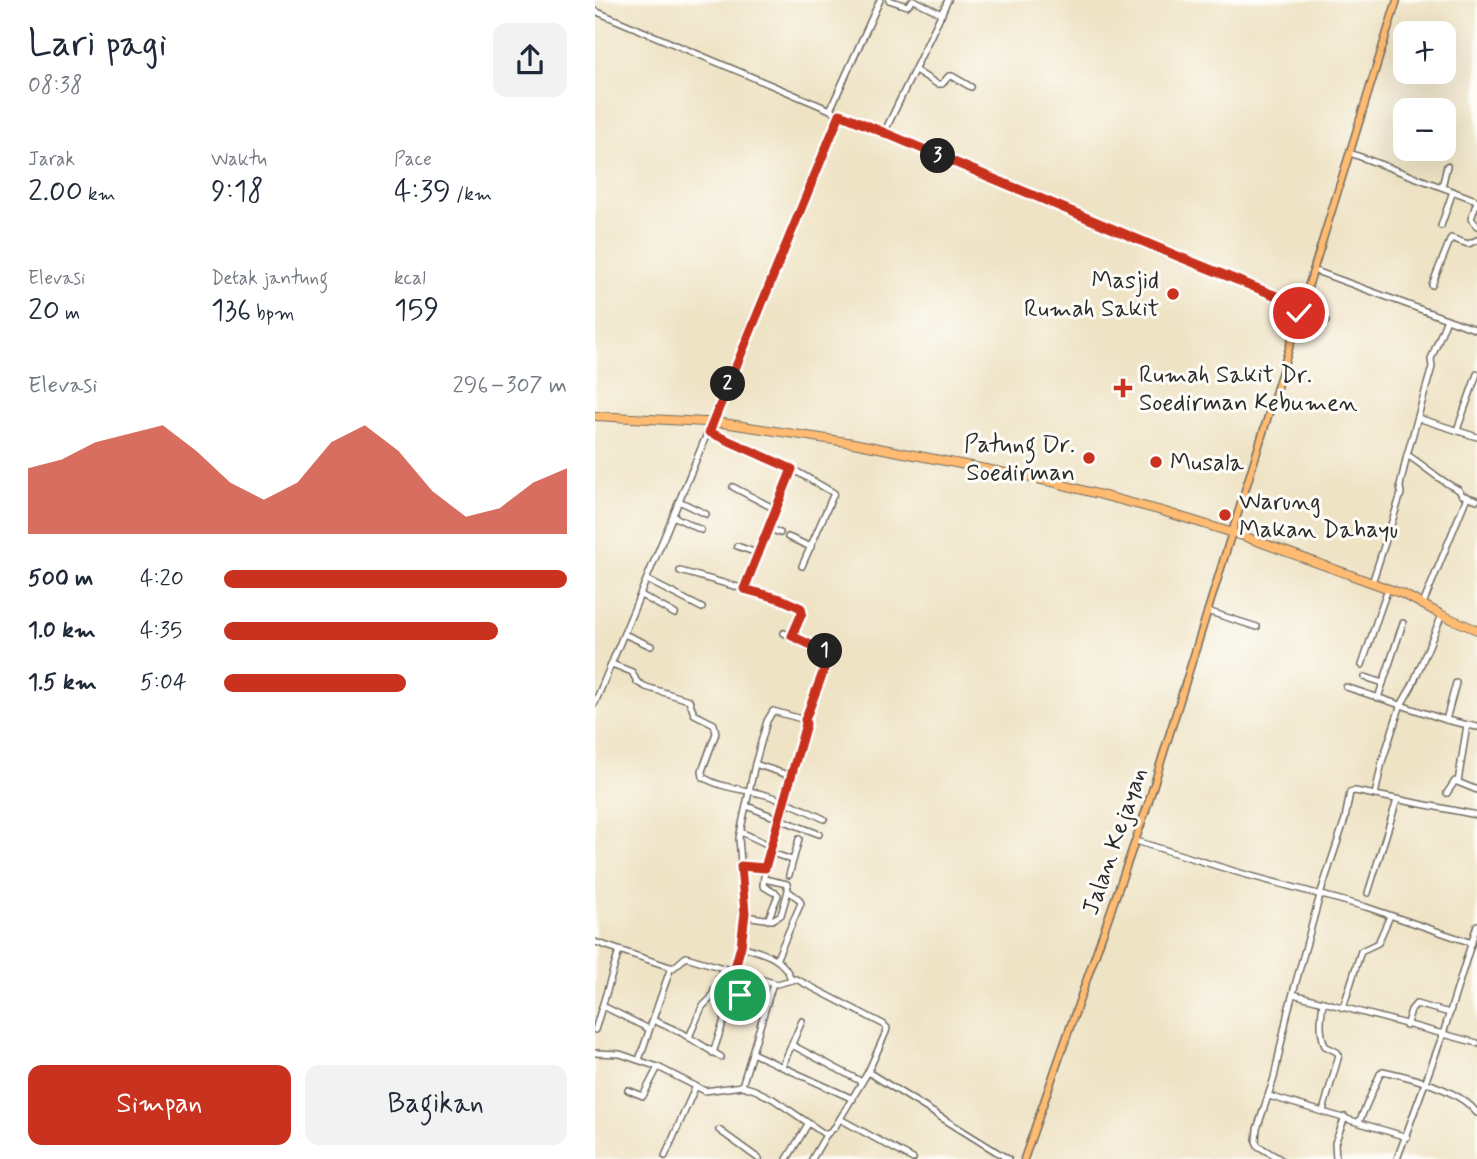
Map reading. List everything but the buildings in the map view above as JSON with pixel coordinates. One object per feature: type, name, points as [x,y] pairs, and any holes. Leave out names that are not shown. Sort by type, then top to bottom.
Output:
[{"type":"highway","points":[[595,416],[712,422],[853,443],[1052,482],[1231,532],[1388,589],[1477,630]]},
{"type":"main road","name":"Jalan Kejayan","points":[[1024,1159],[1136,841],[1397,0]]},
{"type":"street","points":[[830,110],[880,0]]},
{"type":"street","points":[[889,0],[907,6],[914,0],[942,14]]},
{"type":"street","points":[[884,133],[948,0]]},
{"type":"street","points":[[595,11],[1326,320]]},
{"type":"street","points":[[915,70],[937,84],[942,84],[949,76],[953,76],[971,87]]},
{"type":"street","points":[[595,703],[840,114]]},
{"type":"street","points":[[1350,153],[1476,201],[1471,219],[1477,226]]},
{"type":"street","points":[[1442,187],[1447,166]]},
{"type":"street","points":[[1441,226],[1453,191]]},
{"type":"street","points":[[1432,285],[1451,238],[1468,244],[1477,237]]},
{"type":"street","points":[[1314,271],[1477,329]]},
{"type":"street","points":[[1372,583],[1401,494],[1408,455],[1432,368],[1431,359],[1447,319]]},
{"type":"street","points":[[1457,430],[1477,374]]},
{"type":"street","points":[[1418,418],[1477,437]]},
{"type":"street","points":[[709,432],[792,469],[835,494],[802,566]]},
{"type":"street","points":[[1408,455],[1427,467],[1440,481],[1459,490],[1462,495],[1477,500]]},
{"type":"street","points":[[744,589],[792,469]]},
{"type":"street","points":[[733,487],[775,509]]},
{"type":"street","points":[[1423,604],[1467,497]]},
{"type":"street","points":[[679,501],[706,514]]},
{"type":"street","points":[[673,516],[701,530]]},
{"type":"street","points":[[768,528],[780,533]]},
{"type":"street","points":[[788,537],[811,547]]},
{"type":"street","points":[[737,546],[757,553]]},
{"type":"street","points":[[680,571],[781,599],[803,610],[792,636]]},
{"type":"street","points":[[647,580],[702,608]]},
{"type":"street","points":[[1362,664],[1373,636],[1372,628],[1388,589]]},
{"type":"street","points":[[641,595],[674,614]]},
{"type":"street","points":[[1207,611],[1257,627]]},
{"type":"street","points":[[1375,795],[1382,762],[1401,706],[1442,615]]},
{"type":"street","points":[[1378,698],[1403,623]]},
{"type":"street","points":[[768,920],[778,895],[764,888],[765,868],[786,801],[805,720],[830,654],[784,633]]},
{"type":"street","points":[[624,634],[651,646]]},
{"type":"street","points":[[612,664],[632,672],[637,682],[646,687],[689,700],[694,714],[712,723],[716,729],[702,771],[703,777],[786,801],[824,819]]},
{"type":"street","points":[[1365,677],[1383,683]]},
{"type":"street","points":[[1446,720],[1456,683]]},
{"type":"street","points":[[1346,687],[1446,720],[1477,727]]},
{"type":"street","points":[[734,971],[745,916],[741,832],[755,764],[770,712],[805,720]]},
{"type":"street","points":[[1458,782],[1467,725]]},
{"type":"street","points":[[755,764],[791,776]]},
{"type":"street","points":[[1447,793],[1455,782],[1477,790]]},
{"type":"street","points":[[1280,1159],[1262,1151],[1255,1141],[1257,1129],[1269,1096],[1320,895],[1354,790],[1477,816]]},
{"type":"street","points":[[1368,892],[1397,800]]},
{"type":"street","points":[[747,806],[819,834]]},
{"type":"street","points":[[741,832],[792,859]]},
{"type":"street","points":[[789,875],[799,839]]},
{"type":"street","points":[[1136,841],[1472,943]]},
{"type":"street","points":[[741,866],[765,868]]},
{"type":"street","points":[[764,879],[787,884],[781,923]]},
{"type":"street","points":[[777,958],[801,901],[787,891]]},
{"type":"street","points":[[774,903],[785,906]]},
{"type":"street","points":[[745,916],[781,923],[790,929]]},
{"type":"street","points":[[1343,1008],[1361,951],[1378,943],[1390,916]]},
{"type":"street","points":[[1397,1159],[1443,1034],[1477,925]]},
{"type":"street","points":[[595,942],[671,967],[675,967],[686,957],[773,983],[781,984],[791,979],[801,981],[887,1028],[853,1099],[812,1159]]},
{"type":"street","points":[[741,946],[777,958],[791,979]]},
{"type":"street","points":[[595,1030],[619,951]]},
{"type":"street","points":[[639,1060],[671,967]]},
{"type":"street","points":[[689,1037],[702,1007],[711,998],[723,968]]},
{"type":"street","points":[[713,1052],[731,1000],[738,1000],[748,975]]},
{"type":"street","points":[[742,1086],[773,983]]},
{"type":"street","points":[[1293,993],[1406,1026],[1477,1043]]},
{"type":"street","points":[[1323,1002],[1320,1024],[1323,1042],[1339,1055],[1323,1111]]},
{"type":"street","points":[[1406,1026],[1416,1004],[1450,1013]]},
{"type":"street","points":[[603,1006],[649,1029]]},
{"type":"street","points":[[653,1020],[722,1057]]},
{"type":"street","points":[[782,1067],[803,1021]]},
{"type":"street","points":[[792,1045],[862,1082]]},
{"type":"street","points":[[595,1053],[620,1054],[639,1060],[695,1088],[715,1091],[742,1086],[773,1099],[826,1135]]},
{"type":"street","points":[[752,1053],[853,1099]]},
{"type":"street","points":[[628,1090],[643,1096],[658,1068]]},
{"type":"street","points":[[1359,1122],[1383,1070],[1426,1083],[1464,1100],[1477,1113]]},
{"type":"street","points":[[868,1072],[1008,1159]]},
{"type":"street","points":[[665,1156],[695,1088]]},
{"type":"street","points":[[1269,1096],[1407,1137]]},
{"type":"street","points":[[1336,1159],[1335,1143],[1345,1117]]},
{"type":"street","points":[[840,1119],[913,1159]]},
{"type":"street","points":[[787,1159],[808,1124]]},
{"type":"street","points":[[719,1130],[759,1159]]},
{"type":"place","name":"Masjid Rumah Sakit","points":[[1173,294]]},
{"type":"place","name":"Rumah Sakit Dr. Soedirman Kebumen","points":[[1123,388]]},
{"type":"place","name":"Patung Dr. Soedirman","points":[[1089,458]]},
{"type":"place","name":"Musala","points":[[1156,462]]},
{"type":"place","name":"Warung Makan Dahayu","points":[[1225,515]]},
{"type":"route","points":[[740,995],[748,975],[734,971],[741,946],[745,913],[741,866],[765,868],[786,801],[807,721],[805,720],[830,654],[792,636],[803,611],[801,608],[781,599],[744,589],[792,469],[709,432],[840,114],[1301,306],[1299,313]]}]
